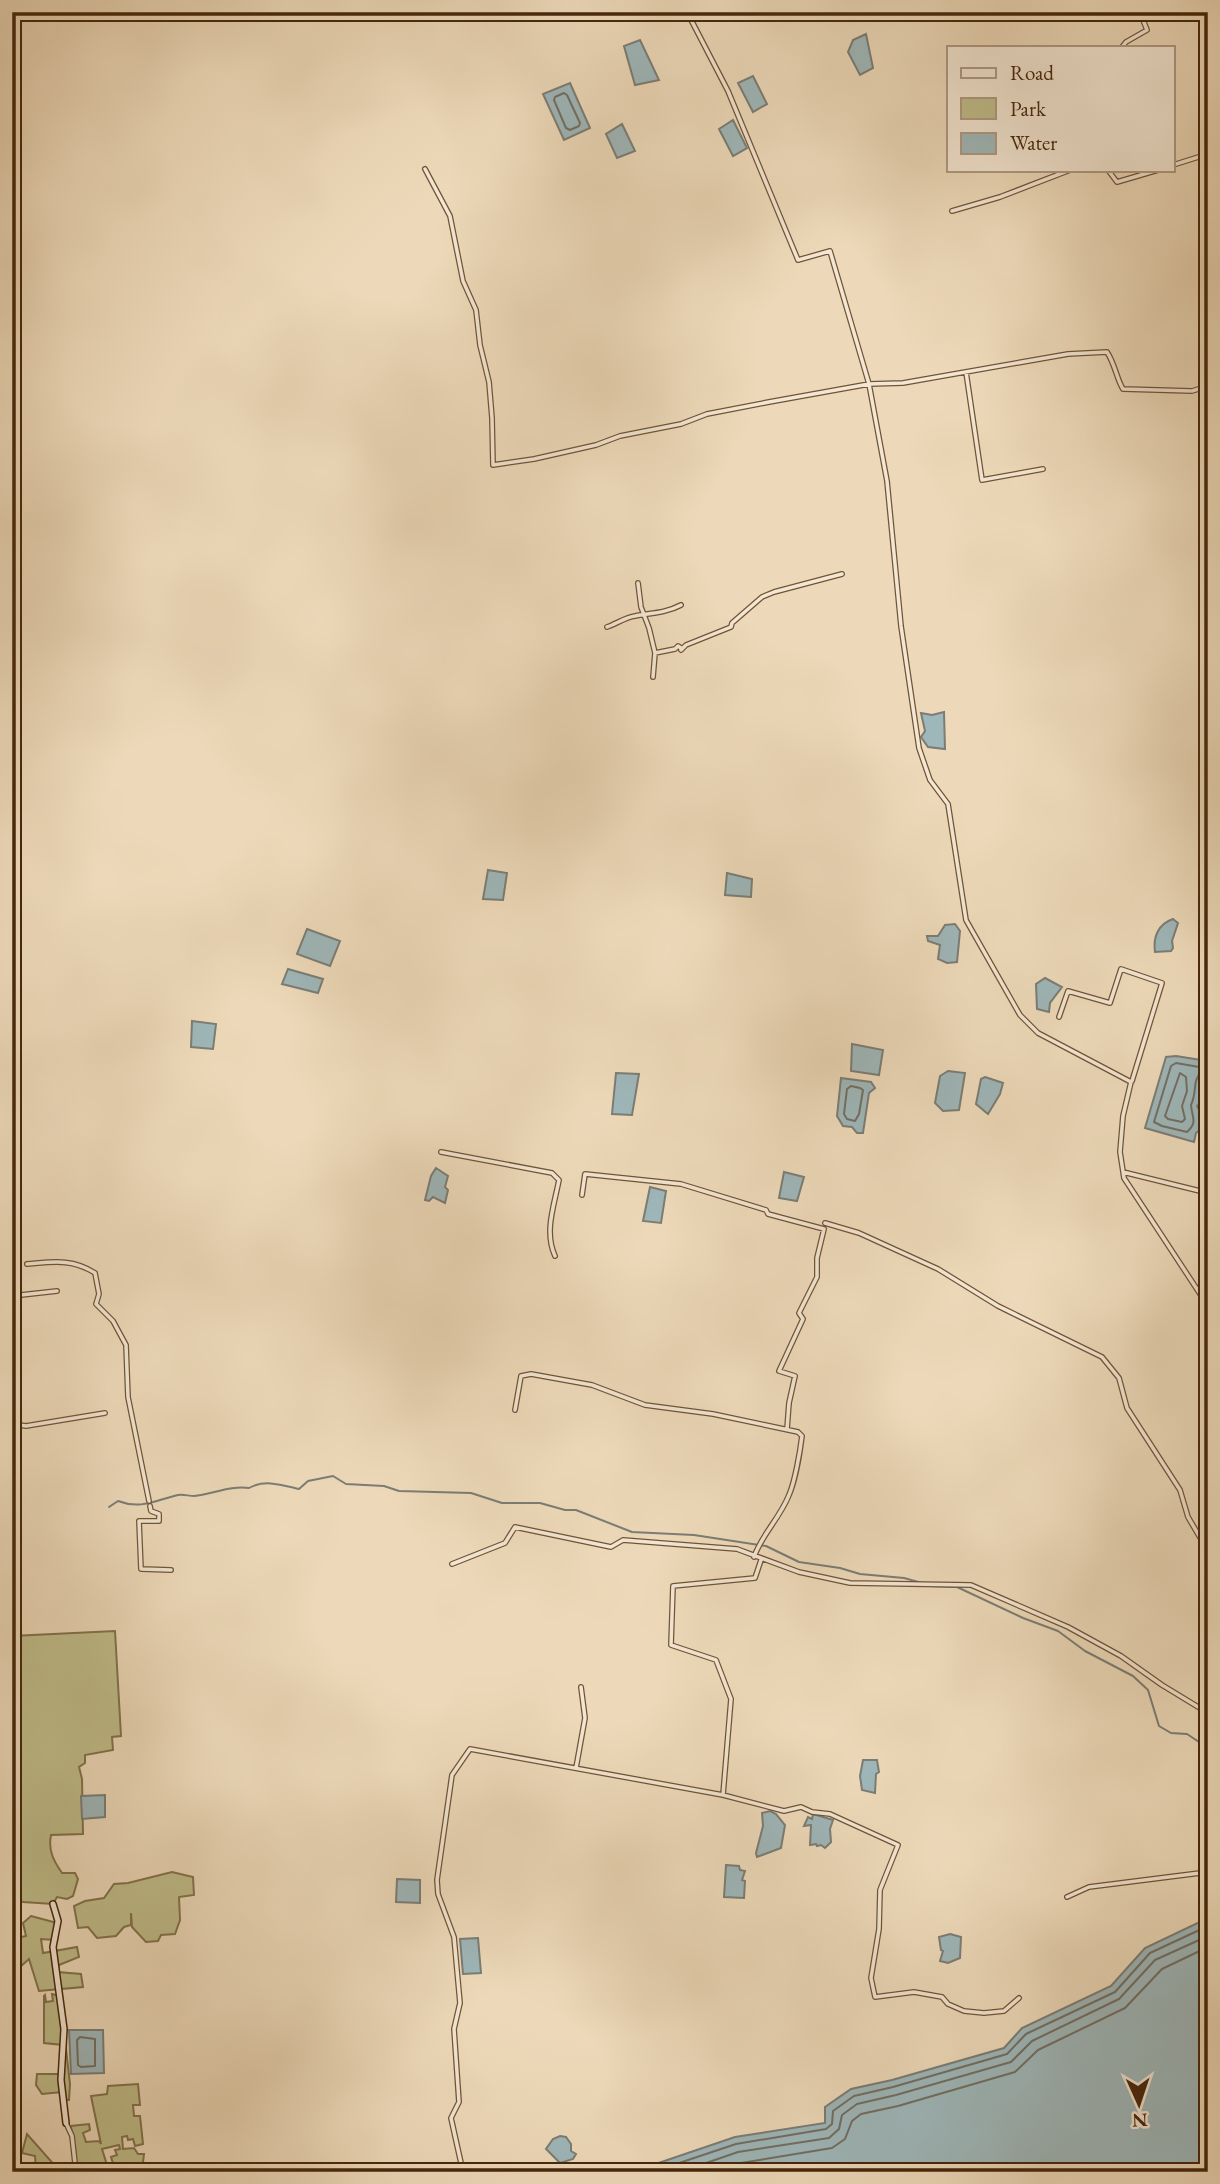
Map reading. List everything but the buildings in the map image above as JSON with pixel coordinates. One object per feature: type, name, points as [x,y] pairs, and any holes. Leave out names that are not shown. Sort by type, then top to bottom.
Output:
[{"type":"street","points":[[687,12],[728,91],[798,260],[830,251],[869,384],[887,481],[901,626],[919,748],[930,780],[948,804],[966,920],[1020,1015],[1038,1033],[1132,1082]]},
{"type":"street","points":[[1123,46],[1147,30],[1140,12]]},
{"type":"street","points":[[1174,165],[1208,154]]},
{"type":"street","points":[[425,169],[450,216],[463,281],[476,310],[480,345],[489,382],[493,465],[596,445],[620,436],[681,424],[720,411],[869,384],[903,383],[1068,354],[1105,351],[1117,370],[1121,389],[1192,391],[1208,386]]},
{"type":"street","points":[[952,211],[1000,197],[1065,172]]},
{"type":"street","points":[[1109,172],[1117,183],[1152,172]]},
{"type":"street","points":[[966,372],[982,480],[1043,469]]},
{"type":"street","points":[[655,653],[678,646],[681,649],[731,627],[732,623],[762,597],[842,574]]},
{"type":"street","points":[[638,583],[641,607],[655,653],[653,677]]},
{"type":"street","points":[[607,627],[635,616],[645,616],[681,606]]},
{"type":"street","points":[[1059,1017],[1068,991],[1110,1003],[1121,969],[1162,983],[1123,1116],[1119,1152],[1124,1178],[1208,1307]]},
{"type":"street","points":[[441,1152],[552,1173],[559,1180],[549,1244],[555,1256]]},
{"type":"street","points":[[1123,1172],[1208,1193]]},
{"type":"street","points":[[582,1195],[585,1174],[681,1184],[766,1210],[768,1214],[824,1229],[817,1258],[817,1277],[799,1313],[803,1319],[779,1371],[794,1376],[787,1429]]},
{"type":"street","points":[[825,1223],[859,1233],[938,1269],[998,1306],[1102,1357],[1119,1378],[1127,1409],[1180,1490],[1188,1517],[1208,1551]]},
{"type":"street","points":[[27,1264],[61,1260],[88,1268],[95,1273],[99,1294],[96,1304],[113,1321],[126,1345],[128,1397],[152,1511],[159,1514],[159,1521],[139,1521],[141,1569],[170,1570]]},
{"type":"street","points":[[12,1296],[57,1291]]},
{"type":"street","points":[[515,1410],[521,1376],[531,1374],[592,1385],[645,1405],[713,1414],[798,1432],[802,1436],[789,1495],[770,1529],[760,1540],[754,1557]]},
{"type":"street","points":[[12,1424],[26,1426],[105,1413]]},
{"type":"street","points":[[452,1564],[505,1544],[516,1527],[611,1547],[623,1540],[737,1549],[799,1572],[850,1583],[971,1585],[1068,1627],[1121,1656],[1208,1713]]},
{"type":"street","points":[[723,1795],[731,1699],[726,1680],[716,1660],[670,1645],[673,1586],[755,1578],[761,1560]]},
{"type":"street","points":[[576,1768],[584,1718],[581,1687]]},
{"type":"street","points":[[463,2172],[451,2118],[459,2102],[454,2029],[460,2003],[454,1937],[438,1894],[437,1880],[452,1775],[470,1749],[723,1795],[784,1811],[801,1807],[812,1812],[830,1814],[898,1845],[880,1890],[879,1929],[872,1978],[875,1997],[914,1992],[942,1997],[948,2004],[964,2011],[984,2013],[1003,2011],[1018,1998]]},
{"type":"street","points":[[1067,1897],[1089,1887],[1208,1872]]},
{"type":"street","points":[[53,1904],[58,1921],[53,1947],[64,2029],[61,2080],[76,2172]]},
{"type":"green space","points":[[115,1631],[121,1736],[112,1737],[113,1750],[85,1755],[85,1763],[79,1767],[82,1779],[83,1834],[51,1835],[50,1840],[54,1859],[62,1873],[75,1873],[78,1879],[73,1896],[67,1899],[57,1897],[53,1904],[23,1902],[18,1899],[15,1876],[12,1875],[12,1709],[21,1705],[20,1698],[12,1692],[12,1636]]},
{"type":"green space","points":[[172,1872],[193,1877],[194,1895],[179,1897],[180,1920],[175,1934],[161,1935],[158,1941],[146,1942],[132,1927],[131,1913],[131,1925],[124,1927],[116,1936],[97,1938],[88,1927],[78,1928],[74,1906],[104,1898],[114,1884]]},
{"type":"green space","points":[[31,1916],[57,1923],[54,1940],[41,1939],[43,1953],[77,1947],[79,1957],[59,1965],[58,1972],[81,1974],[83,1987],[39,1991],[29,1959],[20,1967],[12,1968],[12,1939],[26,1936],[23,1923]]},
{"type":"green space","points":[[52,1994],[60,1996],[70,2084],[69,2100],[62,2099],[62,2092],[42,2094],[36,2085],[37,2074],[61,2074],[63,2045],[44,2043],[44,1996],[46,2002],[53,2001]]},
{"type":"green space","points":[[138,2084],[140,2105],[133,2105],[134,2116],[140,2116],[143,2144],[135,2146],[133,2139],[122,2137],[123,2149],[134,2148],[138,2154],[144,2154],[142,2170],[110,2172],[115,2170],[111,2157],[117,2155],[115,2150],[120,2149],[119,2145],[102,2149],[107,2165],[102,2167],[103,2170],[109,2169],[109,2172],[32,2172],[36,2169],[35,2156],[22,2153],[27,2134],[56,2167],[75,2163],[71,2126],[89,2124],[90,2130],[83,2133],[86,2142],[99,2141],[101,2144],[91,2096],[107,2094],[108,2086]]},
{"type":"water","points":[[866,34],[873,68],[860,75],[848,52],[853,40]]},
{"type":"water","points":[[640,40],[659,80],[635,85],[624,46]]},
{"type":"water","points":[[753,76],[767,104],[753,112],[738,83]]},
{"type":"water","points":[[570,83],[590,128],[564,140],[543,94]]},
{"type":"water","points":[[733,120],[747,148],[733,156],[719,129]]},
{"type":"water","points":[[622,124],[635,151],[617,158],[606,134]]},
{"type":"water","points":[[944,712],[945,749],[928,747],[921,737],[925,731],[921,713],[932,715]]},
{"type":"water","points":[[488,870],[507,873],[503,900],[483,899]]},
{"type":"water","points":[[727,873],[752,879],[751,897],[725,895]]},
{"type":"water","points":[[1173,919],[1178,923],[1172,941],[1173,948],[1171,951],[1155,952],[1158,932],[1164,924]]},
{"type":"water","points":[[955,924],[960,931],[957,962],[947,963],[938,959],[940,945],[928,941],[927,936],[938,936],[945,925]]},
{"type":"water","points":[[307,929],[340,941],[330,966],[297,954]]},
{"type":"water","points":[[288,969],[323,979],[318,993],[282,984]]},
{"type":"water","points":[[1045,978],[1062,987],[1050,1003],[1049,1012],[1037,1009],[1036,984]]},
{"type":"water","points":[[192,1021],[216,1024],[213,1049],[191,1047]]},
{"type":"water","points":[[852,1044],[883,1050],[879,1075],[851,1071]]},
{"type":"water","points":[[1166,1057],[1208,1061],[1208,1075],[1201,1081],[1201,1102],[1197,1106],[1203,1118],[1194,1142],[1145,1128]]},
{"type":"water","points":[[948,1071],[965,1073],[959,1110],[943,1111],[935,1103],[940,1076]]},
{"type":"water","points":[[616,1073],[639,1074],[632,1115],[612,1114]]},
{"type":"water","points":[[985,1077],[1003,1083],[988,1114],[976,1104],[981,1079]]},
{"type":"water","points":[[841,1078],[871,1082],[875,1088],[869,1093],[863,1133],[843,1126],[837,1116]]},
{"type":"water","points":[[436,1168],[448,1176],[445,1203],[433,1197],[429,1201],[425,1200],[431,1176]]},
{"type":"water","points":[[784,1172],[804,1177],[797,1201],[779,1198]]},
{"type":"water","points":[[650,1187],[666,1191],[661,1223],[643,1221]]},
{"type":"water","points":[[863,1760],[877,1760],[879,1772],[876,1774],[875,1793],[862,1790],[860,1776]]},
{"type":"water","points":[[105,1795],[105,1817],[82,1819],[81,1796]]},
{"type":"water","points":[[770,1811],[785,1825],[781,1848],[757,1857],[763,1826],[762,1813]]},
{"type":"water","points":[[813,1814],[833,1820],[830,1829],[831,1842],[825,1848],[816,1844],[810,1845],[811,1825],[804,1826],[808,1817],[812,1819]]},
{"type":"water","points":[[726,1865],[739,1866],[740,1870],[745,1871],[742,1880],[745,1881],[744,1898],[724,1897]]},
{"type":"water","points":[[397,1879],[420,1880],[420,1903],[396,1902]]},
{"type":"water","points":[[1208,1918],[1208,2172],[632,2172],[735,2137],[825,2123],[825,2107],[851,2089],[1004,2048],[1022,2028],[1111,1986],[1145,1948]]},
{"type":"water","points":[[950,1934],[961,1937],[960,1958],[948,1963],[940,1961],[943,1951],[939,1937]]},
{"type":"water","points":[[478,1938],[481,1973],[463,1974],[460,1939]]},
{"type":"water","points":[[69,2030],[103,2030],[104,2073],[71,2074]]},
{"type":"water","points":[[566,2137],[571,2144],[571,2151],[576,2154],[573,2159],[560,2163],[546,2149],[553,2139]]},
{"type":"waterway","points":[[109,1507],[118,1501],[134,1505],[178,1495],[194,1496],[261,1484],[299,1489],[308,1481],[333,1476],[346,1484],[384,1486],[399,1491],[471,1493],[502,1503],[540,1503],[576,1510],[632,1532],[694,1535],[766,1546],[799,1562],[922,1583]]},
{"type":"waterway","points":[[930,1586],[957,1587],[1058,1631],[1085,1651],[1133,1676],[1148,1690],[1159,1726],[1171,1733],[1187,1734],[1208,1748]]}]
